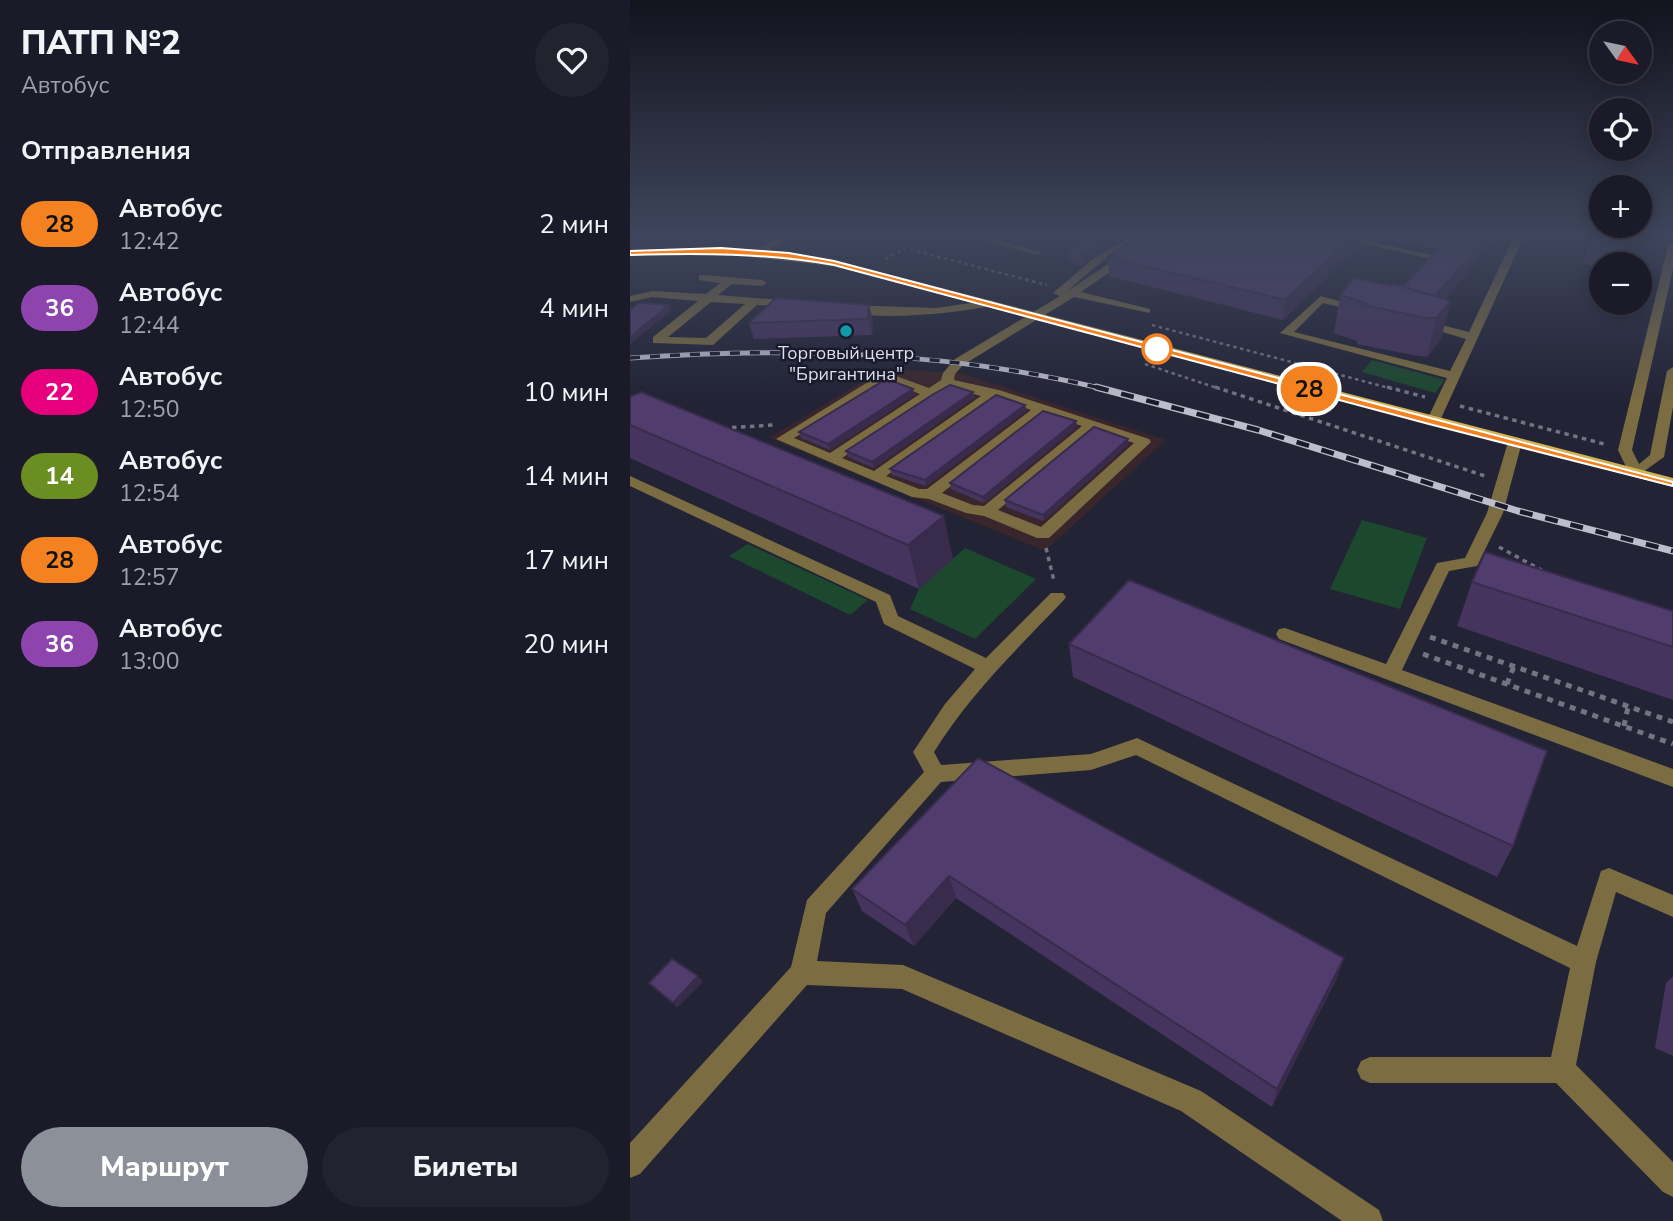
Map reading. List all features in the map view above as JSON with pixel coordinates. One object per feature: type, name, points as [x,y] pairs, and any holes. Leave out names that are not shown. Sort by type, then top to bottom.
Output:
[{"type":"main road","points":[[936,289],[1433,422],[1673,482]]},
{"type":"street","points":[[719,289],[657,340],[709,342],[755,301]]},
{"type":"street","points":[[831,459],[947,382],[949,373],[959,362],[1038,316],[1070,289]]},
{"type":"street","points":[[1433,422],[1495,289]]},
{"type":"street","points":[[1663,289],[1625,450],[1636,473],[1657,457],[1673,371]]},
{"type":"street","points":[[1067,291],[1146,317]]},
{"type":"street","points":[[630,299],[652,294],[810,305]]},
{"type":"street","points":[[1372,312],[1321,299],[1286,333],[1455,376]]},
{"type":"street","points":[[838,307],[922,314],[960,311],[991,303]]},
{"type":"street","points":[[1410,321],[1473,337]]},
{"type":"street","points":[[930,393],[896,380],[881,380],[783,439],[917,494],[931,494],[971,510],[987,511],[1043,534],[1144,443],[994,393],[979,392],[947,382]]},
{"type":"street","points":[[875,477],[994,393]]},
{"type":"street","points":[[931,494],[1042,408]]},
{"type":"street","points":[[987,511],[1092,425]]},
{"type":"street","points":[[1391,673],[1443,567],[1471,562],[1495,513],[1514,442]]},
{"type":"street","points":[[630,480],[884,599],[890,620],[988,667]]},
{"type":"street","points":[[935,774],[923,752],[941,721],[988,667],[1057,597]]},
{"type":"street","points":[[1286,634],[1673,778]]},
{"type":"street","points":[[630,1164],[802,973],[815,908],[935,774],[1091,762],[1137,746],[1584,962]]},
{"type":"street","points":[[1562,1070],[1584,962],[1609,878],[1673,905]]},
{"type":"street","points":[[802,973],[902,977],[1191,1101],[1368,1221]]},
{"type":"street","points":[[1370,1070],[1562,1070],[1673,1182]]},
{"type":"path","points":[[1059,289],[1067,291]]},
{"type":"path","points":[[1146,317],[1625,450]]},
{"type":"path","points":[[1139,362],[1504,482]]},
{"type":"path","points":[[713,428],[809,423]]},
{"type":"path","points":[[1043,534],[1057,597]]},
{"type":"path","points":[[1482,539],[1524,559],[1550,577]]},
{"type":"path","points":[[1412,630],[1673,722]]},
{"type":"path","points":[[1404,647],[1673,744]]},
{"type":"path","points":[[1507,684],[1514,666]]},
{"type":"path","points":[[1623,726],[1629,707]]},
{"type":"shaded area","points":[[883,369],[961,373],[1166,440],[1045,551],[769,438]]},
{"type":"green space","points":[[1372,360],[1445,380],[1435,393],[1362,372]]},
{"type":"green space","points":[[1362,520],[1427,538],[1400,609],[1330,589]]},
{"type":"green space","points":[[748,544],[868,600],[850,615],[729,556]]},
{"type":"green space","points":[[965,548],[1036,579],[975,639],[910,609],[919,589]]},
{"type":"building","points":[[1240,289],[1297,289],[1285,300]]},
{"type":"building","points":[[1345,289],[1410,289],[1451,301],[1436,318],[1426,318],[1363,305],[1366,303],[1340,295]]},
{"type":"building","points":[[1410,289],[1441,289],[1435,296]]},
{"type":"building","points":[[776,298],[869,305],[868,319],[749,323]]},
{"type":"building","points":[[639,303],[669,305],[630,337],[630,310]]},
{"type":"building","points":[[883,381],[892,381],[913,389],[828,444],[799,432]]},
{"type":"building","points":[[950,385],[973,392],[872,462],[846,451],[932,395]]},
{"type":"building","points":[[641,392],[944,516],[908,545],[630,425],[630,396]]},
{"type":"building","points":[[996,395],[1025,405],[925,480],[890,469]]},
{"type":"building","points":[[1043,411],[1076,421],[983,497],[950,483]]},
{"type":"building","points":[[1094,427],[1128,439],[1043,515],[1005,500]]},
{"type":"building","points":[[1485,552],[1673,611],[1673,647],[1472,582]]},
{"type":"building","points":[[1129,580],[1547,751],[1513,846],[1069,644]]},
{"type":"building","points":[[978,758],[1344,958],[1277,1089],[949,876],[905,925],[852,889]]},
{"type":"building","points":[[672,959],[698,976],[673,1003],[649,983]]},
{"type":"railway","points":[[630,358],[749,353],[868,355],[986,367],[1101,388]]},
{"type":"railway","points":[[1096,387],[1101,388]]},
{"type":"railway","points":[[1101,388],[1258,430],[1518,511],[1673,551]]},
{"type":"bus line","name":"28","points":[[937,289],[1433,422],[1673,482]]},
{"type":"place","name":"Торговый центр \"Бригантина\"","points":[[846,331]]}]
